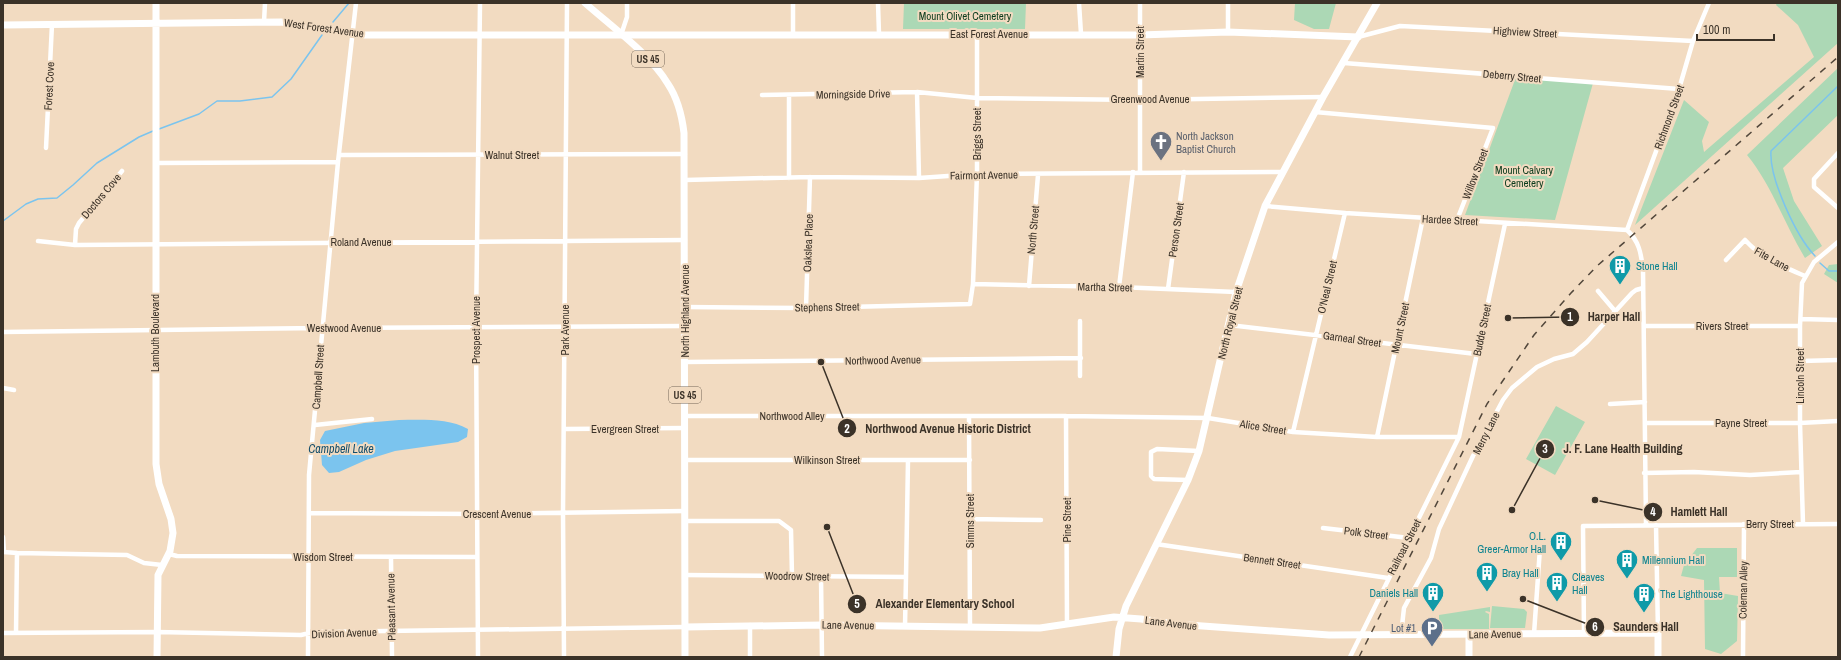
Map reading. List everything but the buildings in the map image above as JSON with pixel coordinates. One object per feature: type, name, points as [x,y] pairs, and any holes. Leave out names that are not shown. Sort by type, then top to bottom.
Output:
[{"type":"street","name":"Lambuth Boulevard","points":[[156,3],[156,464],[159,484],[171,519],[173,533],[169,554],[158,575],[157,657]]},
{"type":"street","points":[[264,3],[264,22]]},
{"type":"street","name":"Prospect Avenue","points":[[478,657],[476,328],[480,3]]},
{"type":"street","name":"Park Avenue","points":[[564,657],[563,513],[565,429],[565,155],[568,3]]},
{"type":"street","name":"North Highland Avenue","points":[[585,3],[645,56],[668,84],[681,115],[684,133],[685,657]]},
{"type":"street","points":[[621,35],[627,17],[627,3]]},
{"type":"street","points":[[793,3],[793,35]]},
{"type":"street","points":[[878,3],[879,34]]},
{"type":"street","points":[[1079,3],[1080,34]]},
{"type":"street","name":"Martin Street","points":[[1140,3],[1140,172]]},
{"type":"street","points":[[1228,3],[1228,32]]},
{"type":"street","name":"North Royal Street","points":[[1116,657],[1119,629],[1132,592],[1188,480],[1199,451],[1208,418],[1236,292],[1265,206],[1323,97],[1378,3]]},
{"type":"street","name":"Richmond Street","points":[[1627,230],[1679,89],[1693,41],[1709,3]]},
{"type":"street","name":"Campbell Street","points":[[308,657],[309,476],[330,242],[356,4]]},
{"type":"street","name":"West Forest Avenue","points":[[3,25],[264,22],[296,23],[352,33],[621,35]]},
{"type":"street","name":"Forest Cove","points":[[46,148],[52,24]]},
{"type":"street","name":"Highview Street","points":[[1358,36],[1400,26],[1693,41]]},
{"type":"street","name":"East Forest Avenue","points":[[621,35],[1140,35],[1228,32],[1358,36]]},
{"type":"street","name":"Briggs Street","points":[[970,304],[973,284],[977,174],[977,34]]},
{"type":"street","name":"Deberry Street","points":[[1344,62],[1679,89]]},
{"type":"street","points":[[917,92],[919,178]]},
{"type":"street","name":"Morningside Drive","points":[[762,95],[917,92],[977,98]]},
{"type":"street","points":[[789,95],[789,178]]},
{"type":"street","name":"Greenwood Avenue","points":[[977,98],[1140,100],[1323,97]]},
{"type":"street","name":"Willow Street","points":[[1315,112],[1493,128],[1457,220]]},
{"type":"street","points":[[1838,153],[1814,179],[1814,187],[1838,208]]},
{"type":"street","name":"Walnut Street","points":[[339,155],[685,154]]},
{"type":"street","points":[[156,163],[338,162]]},
{"type":"street","name":"Doctors Cove","points":[[75,245],[76,229],[79,223],[122,171]]},
{"type":"street","points":[[1119,287],[1133,172]]},
{"type":"street","name":"Fairmont Avenue","points":[[684,180],[810,177],[919,178],[977,174],[1038,175],[1133,172],[1284,172]]},
{"type":"street","name":"Person Street","points":[[1168,289],[1184,172]]},
{"type":"street","name":"North Street","points":[[1029,286],[1038,175]]},
{"type":"street","name":"Oakslea Place","points":[[806,308],[810,177]]},
{"type":"street","name":"Hardee Street","points":[[1265,206],[1505,224],[1627,230]]},
{"type":"street","name":"O'Neal Street","points":[[1293,432],[1345,213]]},
{"type":"street","name":"Mount Street","points":[[1376,437],[1423,218]]},
{"type":"street","name":"Budde Street","points":[[1459,437],[1505,224]]},
{"type":"street","points":[[1627,230],[1633,236],[1641,253],[1644,326],[1644,473],[1646,524]]},
{"type":"street","name":"Roland Avenue","points":[[38,241],[75,245],[685,240]]},
{"type":"street","name":"Fite Lane","points":[[1726,260],[1745,240],[1752,248],[1779,265],[1805,276]]},
{"type":"street","name":"Lincoln Street","points":[[1803,524],[1800,423],[1800,326],[1802,283],[1814,262],[1838,242]]},
{"type":"street","name":"Martha Street","points":[[973,284],[1119,287],[1236,292]]},
{"type":"street","name":"Merry Lane","points":[[1401,635],[1404,608],[1431,558],[1439,529],[1503,400],[1512,388],[1537,367],[1554,359],[1574,354],[1636,290],[1643,288]]},
{"type":"street","points":[[1598,291],[1615,311]]},
{"type":"street","name":"Stephens Street","points":[[685,307],[806,308],[970,304]]},
{"type":"street","points":[[1801,319],[1838,320]]},
{"type":"street","points":[[1080,321],[1080,376]]},
{"type":"street","name":"Garneal Street","points":[[1229,325],[1316,334],[1396,346],[1476,354]]},
{"type":"street","name":"Westwood Avenue","points":[[3,332],[155,329],[685,326]]},
{"type":"street","name":"Rivers Street","points":[[1644,326],[1800,326]]},
{"type":"street","name":"Northwood Avenue","points":[[685,362],[1080,358]]},
{"type":"street","points":[[1801,361],[1838,360]]},
{"type":"street","points":[[3,388],[14,390]]},
{"type":"street","points":[[1610,404],[1645,402]]},
{"type":"street","name":"Northwood Alley","points":[[685,416],[1066,416]]},
{"type":"street","name":"Simms Street","points":[[969,416],[970,627]]},
{"type":"street","name":"Alice Street","points":[[1066,416],[1208,418],[1293,432],[1376,437],[1459,437]]},
{"type":"street","name":"Pine Street","points":[[1066,416],[1067,624]]},
{"type":"street","points":[[314,425],[372,420]]},
{"type":"street","name":"Payne Street","points":[[1645,423],[1800,423],[1838,421]]},
{"type":"street","name":"Evergreen Street","points":[[565,429],[685,428]]},
{"type":"street","name":"Railroad Street","points":[[1350,657],[1459,437]]},
{"type":"street","points":[[1188,480],[1154,479],[1151,476],[1151,452],[1157,449],[1199,451]]},
{"type":"street","name":"Wilkinson Street","points":[[685,460],[970,460]]},
{"type":"street","points":[[905,626],[908,460]]},
{"type":"street","points":[[1644,473],[1694,472],[1750,476],[1802,472]]},
{"type":"street","name":"Crescent Avenue","points":[[309,513],[477,514],[685,511]]},
{"type":"street","points":[[970,519],[1041,520]]},
{"type":"street","points":[[685,521],[779,521],[791,530],[792,576]]},
{"type":"street","name":"Berry Street","points":[[1584,634],[1583,526],[1646,524],[1838,524]]},
{"type":"street","name":"Coleman Alley","points":[[1743,657],[1744,524]]},
{"type":"street","points":[[1656,525],[1658,657]]},
{"type":"street","name":"Polk Street","points":[[1323,528],[1409,538]]},
{"type":"street","points":[[3,537],[4,552],[127,555],[144,563],[162,565]]},
{"type":"street","name":"Bennett Street","points":[[1156,544],[1388,578]]},
{"type":"street","points":[[1534,634],[1540,548]]},
{"type":"street","points":[[16,633],[17,553]]},
{"type":"street","name":"Wisdom Street","points":[[169,554],[177,556],[308,558],[477,557]]},
{"type":"street","name":"Pleasant Avenue","points":[[391,558],[392,657]]},
{"type":"street","name":"Woodrow Street","points":[[685,574],[906,577]]},
{"type":"street","points":[[820,576],[822,657]]},
{"type":"street","name":"Lane Avenue","points":[[686,626],[822,625],[1044,628],[1099,618],[1123,617],[1175,624],[1311,634],[1469,635],[1658,633]]},
{"type":"street","points":[[750,625],[750,657]]},
{"type":"street","name":"Division Avenue","points":[[3,633],[157,632],[301,635],[314,632],[564,630],[686,626]]},
{"type":"street","points":[[1469,635],[1469,657]]},
{"type":"green space","name":"Mount Olivet Cemetery","points":[[904,3],[1026,3],[1025,29],[903,29]]},
{"type":"green space","points":[[1295,3],[1336,3],[1329,29],[1314,29],[1294,20]]},
{"type":"green space","points":[[1777,3],[1838,3],[1838,43],[1635,225],[1684,100],[1709,122],[1702,141],[1704,152],[1814,57],[1798,25],[1776,5]]},
{"type":"green space","points":[[1838,68],[1838,115],[1783,168],[1794,201],[1822,246],[1805,258],[1771,192],[1756,166],[1747,155]]},
{"type":"green space","name":"Mount Calvary Cemetery","points":[[1516,77],[1593,83],[1555,220],[1465,215]]},
{"type":"green space","points":[[1838,264],[1838,283],[1824,274],[1829,265]]},
{"type":"green space","points":[[1556,406],[1585,422],[1555,475],[1526,459]]},
{"type":"green space","points":[[1697,548],[1737,548],[1737,577],[1719,577],[1720,593],[1738,596],[1737,641],[1721,654],[1705,649],[1704,580],[1681,576],[1684,565]]},
{"type":"green space","points":[[1492,606],[1524,609],[1527,612],[1525,628],[1490,628]]},
{"type":"green space","points":[[1490,607],[1490,612],[1485,612],[1489,614],[1489,629],[1439,629],[1439,615]]},
{"type":"water","name":"Campbell Lake","points":[[399,420],[435,420],[460,425],[468,429],[467,437],[458,442],[395,451],[366,460],[339,472],[329,473],[322,465],[320,440],[325,431],[364,423]]},
{"type":"waterway","points":[[333,22],[349,3]]},
{"type":"waterway","points":[[159,129],[199,114],[217,101],[240,101],[272,97],[291,79],[322,35]]},
{"type":"waterway","points":[[1815,256],[1800,235],[1785,206],[1774,176],[1771,151],[1838,86]]},
{"type":"waterway","points":[[3,221],[26,204],[38,199],[57,198],[97,163],[139,137],[153,131]]},
{"type":"waterway","points":[[1820,263],[1829,271],[1838,271]]},
{"type":"railway","points":[[1359,657],[1487,404],[1534,335],[1597,266],[1838,57]]},
{"type":"place","name":"North Jackson Baptist Church","points":[[1161,162]]},
{"type":"place","name":"Stone Hall","points":[[1620,286]]},
{"type":"place","name":"Harper Hall","points":[[1508,318]]},
{"type":"place","name":"Northwood Avenue Historic District","points":[[821,362]]},
{"type":"place","name":"Hamlett Hall","points":[[1595,500]]},
{"type":"place","name":"J. F. Lane Health Building","points":[[1512,510]]},
{"type":"place","name":"Alexander Elementary School","points":[[827,527]]},
{"type":"place","name":"O.L. Greer-Armor Hall","points":[[1561,562]]},
{"type":"place","name":"Millennium Hall","points":[[1627,580]]},
{"type":"place","name":"Bray Hall","points":[[1487,592]]},
{"type":"place","name":"Saunders Hall","points":[[1523,599]]},
{"type":"place","name":"Cleaves Hall","points":[[1557,602]]},
{"type":"place","name":"Daniels Hall","points":[[1433,612]]},
{"type":"place","name":"The Lighthouse","points":[[1644,614]]},
{"type":"place","name":"Lot #1","points":[[1432,648]]}]
